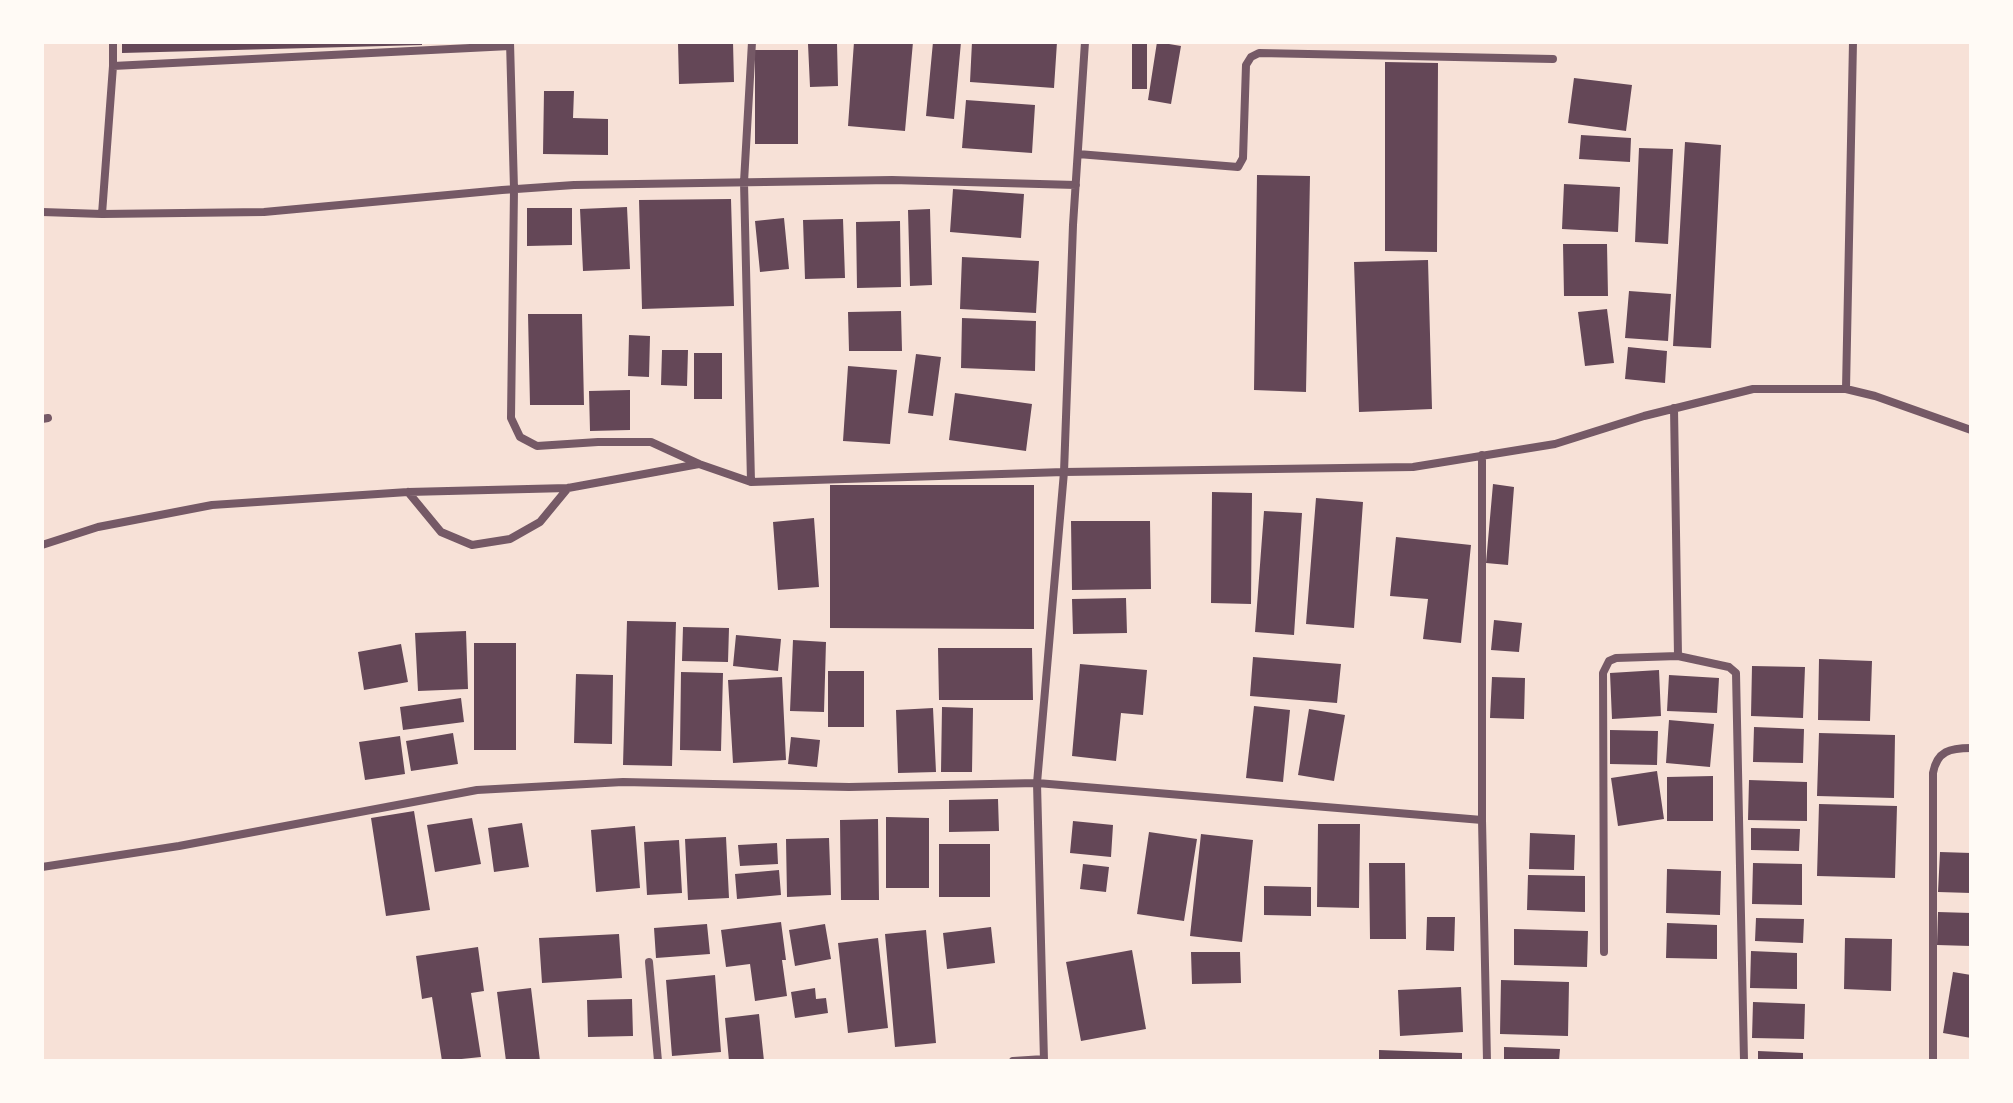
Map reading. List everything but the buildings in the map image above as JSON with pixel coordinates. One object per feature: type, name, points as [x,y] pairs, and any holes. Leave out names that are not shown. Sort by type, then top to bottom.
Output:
[{"type":"street","points":[[102,214],[113,42]]},
{"type":"street","points":[[751,482],[744,182],[752,42]]},
{"type":"street","points":[[1013,1061],[1044,1060],[1037,783],[1064,472],[1085,42]]},
{"type":"street","points":[[1846,389],[1853,42]]},
{"type":"street","points":[[113,66],[510,44],[514,189],[511,418],[520,437],[537,446],[651,442],[699,464],[751,482],[1064,472],[1413,467],[1555,444],[1674,408],[1753,389],[1846,389],[1971,430]]},
{"type":"street","points":[[1078,154],[1238,167],[1243,158],[1246,65],[1251,57],[1259,53],[1553,59]]},
{"type":"street","points":[[42,212],[264,212],[574,185],[892,180],[1076,185]]},
{"type":"street","points":[[1674,408],[1678,656]]},
{"type":"street","points":[[1482,455],[1482,820],[1487,1061]]},
{"type":"street","points":[[42,545],[98,527],[212,505],[408,492],[568,488],[699,464]]},
{"type":"street","points":[[408,492],[441,532],[472,545],[510,539],[540,522],[568,488]]},
{"type":"street","points":[[1604,952],[1603,673],[1609,661],[1616,658],[1678,656],[1729,667],[1736,673],[1744,1061]]},
{"type":"street","points":[[1933,1061],[1933,773],[1941,755],[1956,748],[1971,748]]},
{"type":"street","points":[[42,867],[179,846],[477,790],[623,782],[849,787],[1037,783],[1482,820]]},
{"type":"street","points":[[649,962],[658,1061]]}]
